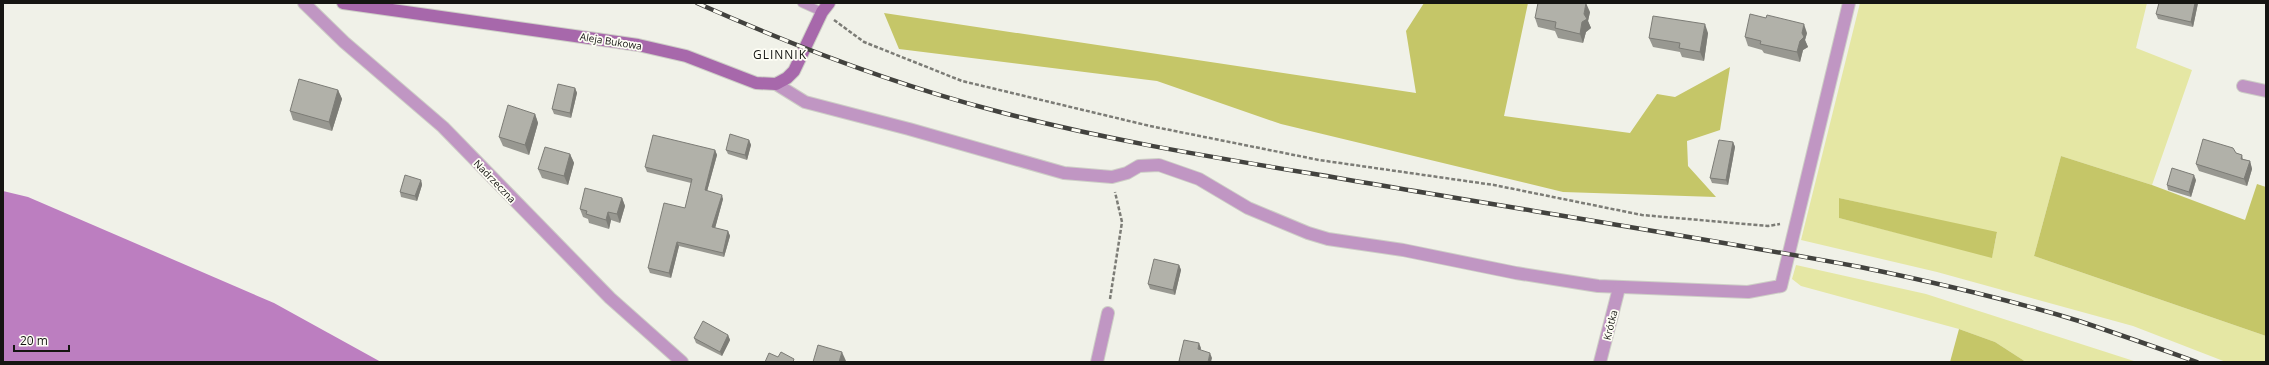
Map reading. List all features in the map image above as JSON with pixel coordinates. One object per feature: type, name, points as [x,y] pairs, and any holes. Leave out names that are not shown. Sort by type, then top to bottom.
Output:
[{"type":"street","name":"Nadrzeczna","points":[[304,3],[344,42],[443,127],[605,293],[682,362]]},
{"type":"street","name":"Aleja Bukowa","points":[[343,3],[638,45],[686,56],[756,83],[776,84]]},
{"type":"street","points":[[826,8],[794,71],[787,78],[776,84],[805,102],[854,116],[909,129],[1064,173],[1112,177],[1127,173],[1139,166],[1159,165],[1198,179],[1248,208],[1308,233],[1328,238],[1403,250],[1516,273],[1619,288],[1748,292],[1781,286],[1849,3]]},
{"type":"street","points":[[2243,86],[2266,91]]},
{"type":"street","name":"Krótka","points":[[1600,362],[1619,288]]},
{"type":"street","points":[[1097,362],[1108,313]]},
{"type":"lane","points":[[802,3],[826,8]]},
{"type":"path","points":[[826,8],[864,42],[962,81],[1150,126],[1319,160],[1494,185],[1642,215],[1768,226],[1797,222]]},
{"type":"path","points":[[1108,313],[1122,222],[1112,177]]},
{"type":"green space","points":[[1860,3],[2147,3],[2136,48],[2192,70],[2152,185],[2061,156],[2034,256],[2266,336],[2266,362],[2226,362],[2133,326],[1937,272],[1801,240]],"holes":[[[1839,198],[1997,233],[1992,257],[1839,218]]]},
{"type":"green space","points":[[1796,265],[1926,294],[2137,362],[2026,362],[1995,342],[1959,329],[1801,286],[1792,279]]},
{"type":"shaded area","points":[[1424,3],[1528,3],[1504,116],[1630,133],[1657,94],[1675,97],[1730,67],[1720,130],[1687,141],[1688,166],[1716,197],[1563,192],[1281,124],[1157,81],[899,49],[884,13],[1416,93],[1406,31]]},
{"type":"shaded area","points":[[2061,156],[2152,185],[2245,220],[2257,184],[2266,187],[2266,336],[2034,256]]},
{"type":"shaded area","points":[[3,191],[28,197],[274,303],[381,362],[3,362]]},
{"type":"shaded area","points":[[1839,198],[1997,232],[1992,258],[1839,218]]},
{"type":"shaded area","points":[[1959,329],[1995,342],[2026,362],[1950,362]]},
{"type":"building","points":[[1538,3],[1586,3],[1584,14],[1587,19],[1582,22],[1580,34],[1555,28],[1556,22],[1535,18]]},
{"type":"building","points":[[2159,3],[2195,3],[2191,22],[2156,14]]},
{"type":"building","points":[[1750,14],[1766,18],[1767,15],[1804,24],[1802,33],[1804,37],[1800,41],[1797,52],[1760,44],[1761,41],[1745,37]]},
{"type":"building","points":[[1653,16],[1705,24],[1700,52],[1679,48],[1680,43],[1649,38]]},
{"type":"building","points":[[299,79],[338,90],[329,122],[290,111]]},
{"type":"building","points":[[558,84],[575,88],[570,113],[552,109]]},
{"type":"building","points":[[508,105],[535,114],[525,145],[499,137]]},
{"type":"building","points":[[730,134],[749,140],[745,155],[726,150]]},
{"type":"building","points":[[653,135],[715,150],[705,190],[722,195],[712,227],[728,231],[723,253],[677,242],[669,273],[648,268],[664,203],[685,208],[692,179],[645,167]]},
{"type":"building","points":[[2203,139],[2233,148],[2236,153],[2242,155],[2241,159],[2250,161],[2244,179],[2196,164]]},
{"type":"building","points":[[1719,140],[1733,142],[1726,180],[1710,178]]},
{"type":"building","points":[[545,147],[570,154],[564,176],[538,169]]},
{"type":"building","points":[[2172,168],[2194,175],[2189,192],[2167,185]]},
{"type":"building","points":[[405,175],[421,180],[415,196],[400,192]]},
{"type":"building","points":[[585,188],[622,198],[617,214],[608,212],[606,220],[586,214],[587,211],[580,209]]},
{"type":"building","points":[[1154,259],[1179,265],[1173,290],[1148,284]]},
{"type":"building","points":[[703,321],[728,335],[720,352],[694,338]]},
{"type":"building","points":[[1184,340],[1199,343],[1198,349],[1210,353],[1208,362],[1179,361]]},
{"type":"building","points":[[818,345],[842,352],[839,362],[813,362]]},
{"type":"building","points":[[781,352],[794,359],[793,362],[765,362],[769,353],[778,357]]},
{"type":"railway","points":[[697,3],[844,63],[919,89],[1038,122],[1209,156],[1860,267],[1970,291],[2025,305],[2079,321],[2197,362]]},
{"type":"district","name":"GLINNIK","points":[[780,54]]}]
